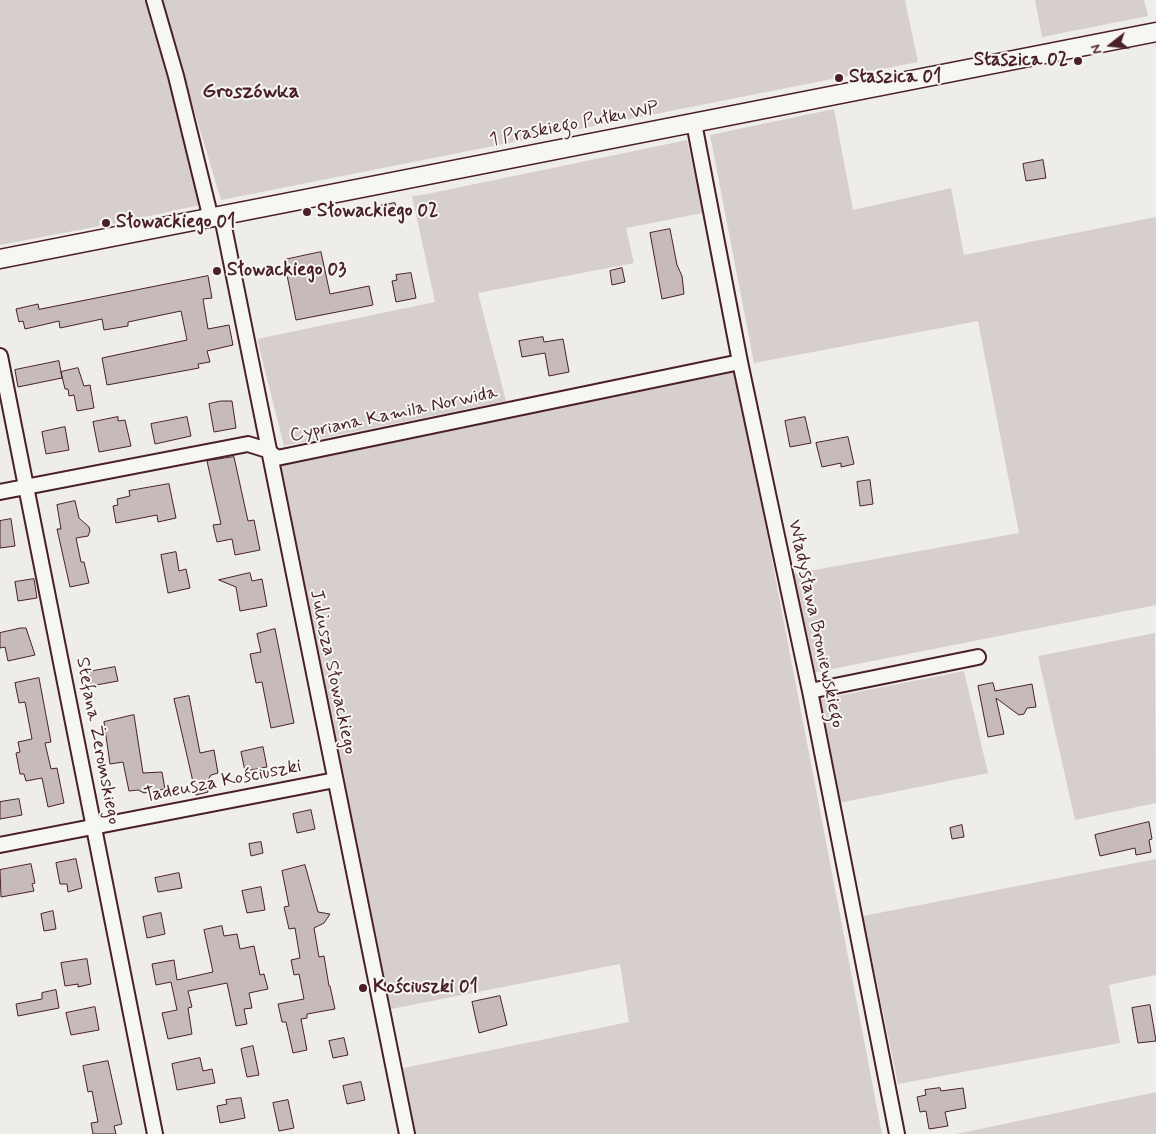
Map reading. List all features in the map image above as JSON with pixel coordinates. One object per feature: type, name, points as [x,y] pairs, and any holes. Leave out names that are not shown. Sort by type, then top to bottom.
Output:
[{"type":"street","name":"Juliusza Słowackiego","points":[[154,0],[216,218],[267,450],[407,1134]]},
{"type":"street","name":"1 Praskiego Pułku WP","points":[[0,259],[1156,32]]},
{"type":"street","name":"Władysława Broniewskiego","points":[[694,123],[740,362],[810,690],[897,1134]]},
{"type":"street","name":"Stefana Żeromskiego","points":[[0,356],[155,1134]]},
{"type":"street","name":"Cypriana Kamila Norwida","points":[[0,492],[248,444],[267,450],[277,458],[740,362]]},
{"type":"street","points":[[810,690],[978,657]]},
{"type":"street","name":"Tadeusza Kościuszki","points":[[0,845],[335,780]]},
{"type":"shaded area","points":[[0,0],[147,0],[181,110],[200,205],[113,224],[111,219],[99,221],[100,226],[0,245]]},
{"type":"shaded area","points":[[161,0],[905,0],[918,62],[221,200]]},
{"type":"shaded area","points":[[1035,0],[1144,0],[1148,16],[1042,37]]},
{"type":"shaded area","points":[[834,109],[853,210],[951,188],[964,255],[1156,217],[1156,605],[812,673],[792,574],[1019,533],[978,321],[754,363],[710,135]]},
{"type":"shaded area","points":[[687,140],[703,213],[626,228],[634,263],[478,293],[506,401],[284,446],[257,339],[435,302],[412,196]]},
{"type":"shaded area","points":[[736,372],[882,1134],[416,1134],[403,1068],[629,1022],[620,964],[391,1009],[279,466],[508,417]]},
{"type":"shaded area","points":[[1155,633],[1156,803],[1075,820],[1038,656]]},
{"type":"shaded area","points":[[964,671],[988,773],[839,803],[817,700]]},
{"type":"shaded area","points":[[1156,859],[1156,975],[1109,985],[1120,1043],[898,1084],[863,916]]},
{"type":"shaded area","points":[[1156,1092],[1156,1134],[956,1134]]},
{"type":"building","points":[[1043,160],[1046,178],[1026,181],[1023,164]]},
{"type":"building","points":[[395,203],[397,214],[381,217],[379,206]]},
{"type":"building","points":[[670,229],[677,265],[682,276],[684,294],[662,299],[650,233]]},
{"type":"building","points":[[321,252],[330,294],[369,286],[373,305],[296,320],[284,260]]},
{"type":"building","points":[[622,268],[625,282],[612,285],[610,271]]},
{"type":"building","points":[[411,273],[416,298],[396,302],[392,281],[397,280],[396,275]]},
{"type":"building","points":[[208,276],[212,298],[203,299],[208,329],[229,325],[233,345],[207,351],[210,362],[198,364],[199,368],[107,385],[102,358],[187,340],[181,311],[128,322],[128,326],[104,330],[102,319],[60,328],[59,321],[25,329],[23,321],[19,322],[16,309],[38,304],[39,309]]},
{"type":"building","points":[[543,337],[544,342],[563,339],[569,372],[549,376],[545,353],[522,357],[519,341]]},
{"type":"building","points":[[59,361],[62,378],[18,387],[15,370]]},
{"type":"building","points":[[78,368],[84,386],[90,385],[94,408],[77,411],[74,395],[69,396],[68,389],[65,389],[61,372]]},
{"type":"building","points":[[232,401],[236,428],[214,432],[209,404]]},
{"type":"building","points":[[118,417],[118,421],[125,420],[131,446],[99,452],[93,422]]},
{"type":"building","points":[[187,417],[191,436],[155,444],[151,424]]},
{"type":"building","points":[[805,417],[811,443],[790,447],[785,421]]},
{"type":"building","points":[[65,427],[69,450],[46,454],[42,432]]},
{"type":"building","points":[[848,437],[854,464],[841,467],[841,463],[822,467],[816,443]]},
{"type":"building","points":[[234,457],[248,521],[254,520],[260,550],[235,555],[232,539],[217,542],[213,525],[221,524],[207,461]]},
{"type":"building","points":[[870,480],[873,504],[860,506],[857,482]]},
{"type":"building","points":[[169,484],[176,518],[158,522],[157,515],[116,523],[113,506],[118,505],[117,499],[130,496],[129,491]]},
{"type":"building","points":[[75,501],[79,518],[89,527],[90,531],[88,536],[76,538],[81,562],[84,562],[89,583],[70,587],[57,529],[61,529],[57,505]]},
{"type":"building","points":[[11,519],[15,546],[0,548],[0,521]]},
{"type":"building","points":[[176,552],[179,571],[186,569],[190,588],[168,593],[161,555]]},
{"type":"building","points":[[250,573],[252,581],[262,579],[267,606],[240,611],[236,587],[219,580]]},
{"type":"building","points":[[34,579],[37,598],[18,601],[15,582]]},
{"type":"building","points":[[26,628],[35,655],[8,661],[5,647],[0,648],[0,633]]},
{"type":"building","points":[[275,629],[294,723],[271,728],[262,682],[256,683],[250,654],[261,652],[257,634]]},
{"type":"building","points":[[115,667],[118,681],[91,686],[88,672]]},
{"type":"building","points":[[39,678],[51,742],[45,743],[51,769],[57,768],[64,803],[48,807],[42,778],[26,781],[24,774],[20,774],[16,753],[20,752],[18,742],[32,739],[25,702],[19,703],[15,683]]},
{"type":"building","points":[[993,683],[995,691],[1032,684],[1036,707],[1027,708],[1024,714],[1019,715],[996,698],[1004,734],[988,737],[978,686]]},
{"type":"building","points":[[189,696],[200,753],[214,750],[218,773],[211,775],[206,783],[208,792],[196,795],[174,699]]},
{"type":"building","points":[[134,715],[143,773],[162,772],[165,789],[144,793],[138,790],[129,791],[123,762],[110,764],[104,722]]},
{"type":"building","points":[[263,747],[267,767],[245,771],[241,752]]},
{"type":"building","points":[[19,799],[22,815],[0,819],[0,802]]},
{"type":"building","points":[[311,810],[315,829],[297,833],[293,814]]},
{"type":"building","points":[[1149,822],[1152,839],[1149,840],[1151,852],[1136,855],[1135,848],[1100,856],[1095,835]]},
{"type":"building","points":[[962,825],[964,837],[952,839],[950,828]]},
{"type":"building","points":[[261,842],[263,853],[251,856],[249,844]]},
{"type":"building","points":[[76,859],[82,888],[68,892],[67,884],[60,884],[56,863]]},
{"type":"building","points":[[31,864],[35,883],[32,884],[34,891],[1,897],[0,870]]},
{"type":"building","points":[[305,865],[318,912],[330,914],[324,923],[314,928],[319,957],[324,956],[335,1009],[307,1014],[307,1018],[301,1019],[307,1050],[293,1053],[286,1022],[282,1022],[278,1004],[304,999],[299,974],[294,975],[291,960],[300,958],[295,928],[289,929],[284,907],[289,906],[282,871]]},
{"type":"building","points":[[179,873],[182,888],[158,892],[155,878]]},
{"type":"building","points":[[261,887],[265,910],[247,913],[242,891]]},
{"type":"building","points":[[53,911],[56,929],[44,931],[41,914]]},
{"type":"building","points":[[161,913],[165,934],[147,938],[143,917]]},
{"type":"building","points":[[222,926],[224,936],[237,934],[240,949],[254,946],[260,975],[264,974],[268,989],[249,993],[252,1008],[244,1009],[247,1024],[236,1026],[227,983],[188,991],[192,1007],[188,1008],[192,1034],[168,1039],[162,1013],[177,1010],[171,982],[156,985],[152,964],[174,960],[177,980],[213,972],[204,930]]},
{"type":"building","points":[[87,959],[91,984],[78,987],[78,984],[65,986],[61,963]]},
{"type":"building","points":[[56,990],[59,1008],[18,1016],[16,1004],[42,999],[42,993]]},
{"type":"building","points":[[500,996],[507,1025],[479,1033],[472,1002]]},
{"type":"building","points":[[1150,1005],[1156,1041],[1138,1043],[1132,1008]]},
{"type":"building","points":[[95,1007],[99,1030],[71,1035],[66,1013]]},
{"type":"building","points":[[344,1038],[348,1055],[333,1058],[329,1041]]},
{"type":"building","points":[[253,1046],[259,1075],[247,1077],[241,1049]]},
{"type":"building","points":[[200,1058],[203,1071],[212,1069],[215,1083],[177,1090],[172,1064]]},
{"type":"building","points":[[108,1061],[122,1124],[114,1126],[116,1134],[93,1134],[91,1123],[98,1122],[92,1091],[88,1092],[83,1066]]},
{"type":"building","points":[[361,1082],[365,1100],[347,1104],[343,1086]]},
{"type":"building","points":[[940,1088],[941,1091],[963,1088],[966,1108],[945,1112],[948,1126],[929,1129],[926,1111],[920,1112],[917,1097],[926,1095],[925,1090]]},
{"type":"building","points":[[241,1098],[245,1118],[220,1123],[217,1106],[227,1104],[226,1100]]},
{"type":"building","points":[[288,1100],[294,1128],[279,1131],[273,1103]]},
{"type":"place","name":"Staszica 02","points":[[1078,61]]},
{"type":"place","name":"Staszica 01","points":[[839,78]]},
{"type":"place","name":"Słowackiego 02","points":[[307,212]]},
{"type":"place","name":"Słowackiego 01","points":[[106,223]]},
{"type":"place","name":"Słowackiego 03","points":[[217,271]]},
{"type":"place","name":"Kościuszki 01","points":[[363,988]]},
{"type":"district","name":"Groszówka","points":[[251,93]]}]
